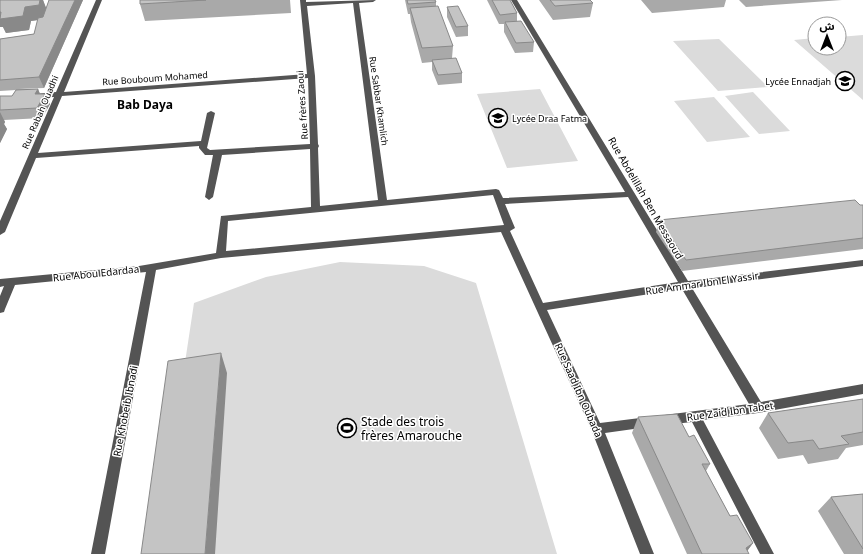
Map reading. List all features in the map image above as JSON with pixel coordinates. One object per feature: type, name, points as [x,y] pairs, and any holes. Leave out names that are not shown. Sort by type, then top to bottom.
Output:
[{"type":"street","name":"Rue Rabah Ouadhi","points":[[0,232],[99,0]]},
{"type":"street","points":[[303,2],[356,2],[373,0]]},
{"type":"street","name":"Rue Abdelillah Ben Messaoud","points":[[514,0],[758,408]]},
{"type":"street","name":"Rue frères Zaoui","points":[[303,2],[311,76],[315,146],[316,209]]},
{"type":"street","name":"Rue Sabbar Khamlich","points":[[356,2],[383,203]]},
{"type":"street","name":"Rue Bouboum Mohamed","points":[[29,97],[311,76]]},
{"type":"street","points":[[211,113],[203,148],[205,151],[218,153],[315,146]]},
{"type":"street","points":[[33,156],[204,143]]},
{"type":"street","points":[[209,198],[218,153]]},
{"type":"street","points":[[221,255],[224,218],[496,192],[510,228],[504,229]]},
{"type":"street","points":[[500,201],[631,194]]},
{"type":"street","name":"Rue Abou Edardaa","points":[[0,283],[192,262],[221,255],[504,229]]},
{"type":"street","name":"Rue Saad Ibn Oubada","points":[[504,229],[597,429],[648,554]]},
{"type":"street","name":"Rue Ammar Ibn El Yassir","points":[[541,307],[684,285],[863,263]]},
{"type":"street","name":"Rue Khobeib Ibnadi","points":[[98,554],[152,267]]},
{"type":"street","points":[[0,309],[12,282]]},
{"type":"street","name":"Rue Zaid Ibn Tabet","points":[[597,429],[758,408],[863,389]]},
{"type":"street","points":[[695,416],[768,554]]},
{"type":"shaded area","points":[[863,35],[863,100],[812,56],[847,56],[847,36]]},
{"type":"shaded area","points":[[719,39],[768,87],[718,91],[673,41]]},
{"type":"shaded area","points":[[807,39],[807,51],[794,40]]},
{"type":"shaded area","points":[[540,89],[578,161],[507,168],[477,94]]},
{"type":"shaded area","points":[[753,92],[790,131],[759,134],[725,96]]},
{"type":"shaded area","points":[[714,97],[750,137],[707,142],[674,101]]},
{"type":"shaded area","name":"Stade des trois frères Amarouche","points":[[340,262],[424,266],[476,283],[557,554],[156,554],[194,303],[266,277]]},
{"type":"building","points":[[0,0],[40,0],[39,5],[25,7],[23,16],[0,19]]},
{"type":"building","points":[[49,0],[75,0],[39,77],[0,80],[0,39],[34,34],[38,18],[43,17]]},
{"type":"building","points":[[140,0],[206,0],[140,4]]},
{"type":"building","points":[[407,0],[435,0],[436,2],[408,4]]},
{"type":"building","points":[[492,0],[510,0],[517,13],[500,15]]},
{"type":"building","points":[[550,0],[590,0],[593,3],[555,6]]},
{"type":"building","points":[[438,6],[453,46],[422,48],[410,8]]},
{"type":"building","points":[[458,6],[468,26],[456,27],[447,7]]},
{"type":"building","points":[[521,21],[534,42],[516,43],[505,22]]},
{"type":"building","points":[[456,58],[462,73],[438,75],[432,60]]},
{"type":"building","points":[[38,89],[35,94],[45,94],[37,108],[0,110],[0,96],[12,96],[16,90]]},
{"type":"building","points":[[855,200],[860,205],[863,205],[863,238],[686,260],[659,220]]},
{"type":"building","points":[[221,353],[205,554],[141,554],[168,361]]},
{"type":"building","points":[[863,399],[863,432],[841,436],[849,444],[819,449],[813,440],[788,443],[768,413]]},
{"type":"building","points":[[677,414],[689,437],[694,435],[710,464],[702,464],[730,516],[737,515],[753,543],[746,548],[749,554],[702,554],[638,417]]},
{"type":"building","points":[[863,494],[863,549],[831,497]]},
{"type":"place","name":"Lycée Ennadjah","points":[[845,81]]},
{"type":"place","name":"Lycée Draa Fatma","points":[[498,118]]},
{"type":"place","name":"Stade des trois frères Amarouche","points":[[347,428]]},
{"type":"district","name":"Bab Daya","points":[[145,104]]}]
